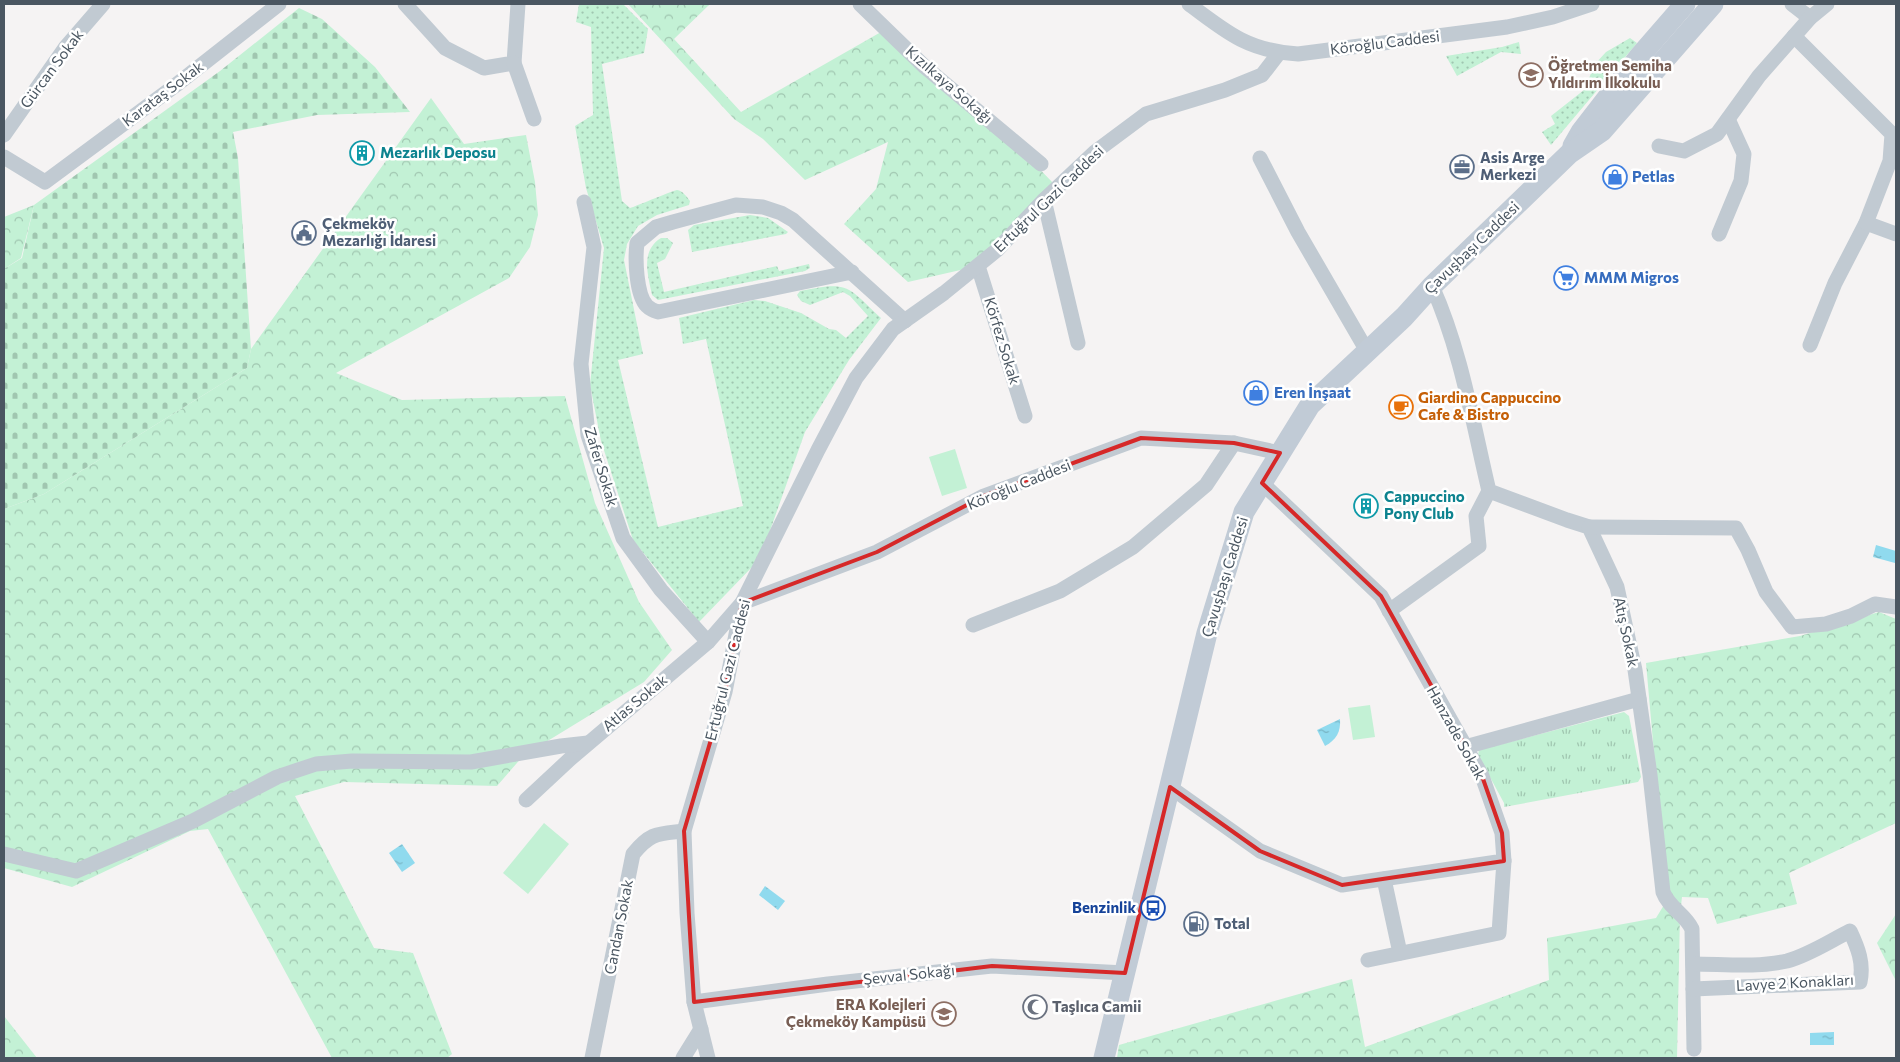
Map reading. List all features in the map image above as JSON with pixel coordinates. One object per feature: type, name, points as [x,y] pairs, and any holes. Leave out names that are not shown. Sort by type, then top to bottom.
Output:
[{"type":"main road","name":"Çavuşbaşı Caddesi","points":[[1570,153],[1581,132],[1639,57],[1685,4]]},
{"type":"main road","name":"Çavuşbaşı Caddesi","points":[[1104,1058],[1213,614],[1244,512],[1310,405],[1404,317],[1432,286],[1570,153],[1602,131],[1712,4]]},
{"type":"street","name":"Gürcan Sokak","points":[[4,135],[65,48],[103,4]]},
{"type":"street","points":[[405,4],[445,48],[484,68],[514,63]]},
{"type":"street","points":[[518,4],[514,63],[534,119]]},
{"type":"street","name":"Kızılkaya Sokağı","points":[[860,4],[925,67],[1040,164]]},
{"type":"street","name":"Köroğlu Caddesi","points":[[1189,4],[1234,37],[1256,48],[1279,53],[1298,54],[1507,27],[1592,4]]},
{"type":"street","points":[[1792,4],[1810,18]]},
{"type":"street","points":[[1659,146],[1684,151],[1717,134],[1759,76],[1810,18],[1827,4]]},
{"type":"street","name":"Karataş Sokak","points":[[4,156],[45,182],[176,85],[275,5]]},
{"type":"street","points":[[1794,36],[1894,134],[1890,161],[1866,222],[1836,283],[1810,345]]},
{"type":"street","name":"Ertuğrul Gazi Caddesi","points":[[708,1058],[694,1002],[687,912],[684,831],[725,692],[742,603],[856,378],[893,329],[944,293],[997,250],[1044,200],[1095,152],[1146,114],[1225,90],[1262,74],[1279,53]]},
{"type":"street","points":[[1719,234],[1741,181],[1744,154],[1728,119]]},
{"type":"street","points":[[1260,158],[1298,232],[1367,351]]},
{"type":"street","points":[[1044,200],[1078,343]]},
{"type":"street","name":"Zafer Sokak","points":[[584,202],[594,247],[581,364],[588,434],[623,538],[662,590],[708,642]]},
{"type":"street","points":[[852,272],[658,312],[648,308],[642,300],[634,262],[636,243],[656,227],[736,205],[753,206],[782,213],[792,220],[852,272],[905,321]]},
{"type":"street","points":[[1866,222],[1896,234]]},
{"type":"street","name":"Körfez Sokak","points":[[978,266],[1025,416]]},
{"type":"street","points":[[1389,611],[1479,546],[1476,516],[1489,491],[1465,390],[1444,316],[1432,286]]},
{"type":"street","name":"Köroğlu Caddesi","points":[[742,603],[877,552],[984,496],[1141,438],[1234,444],[1280,453]]},
{"type":"street","points":[[973,624],[1060,591],[1133,547],[1206,484],[1234,444]]},
{"type":"street","name":"Hanzade Sokak","points":[[1262,484],[1381,596],[1482,776],[1502,833],[1504,861],[1499,933],[1400,953]]},
{"type":"street","points":[[1489,491],[1567,520],[1589,526],[1736,528],[1748,550],[1766,592],[1792,626],[1826,624],[1851,616],[1875,604],[1896,607]]},
{"type":"street","name":"Atış Sokak","points":[[1589,526],[1617,587],[1639,699],[1650,775],[1663,892],[1667,902],[1684,916],[1692,929],[1694,1049]]},
{"type":"street","name":"Atlas Sokak","points":[[526,800],[588,743],[708,642],[742,603]]},
{"type":"street","points":[[1465,747],[1639,699]]},
{"type":"street","points":[[4,854],[76,871],[193,820],[277,777],[316,764],[352,761],[471,762],[588,743]]},
{"type":"street","points":[[1170,786],[1260,851],[1342,885],[1504,861]]},
{"type":"street","name":"Candan Sokak","points":[[592,1058],[634,854],[645,840],[656,835],[684,831]]},
{"type":"street","points":[[1368,960],[1400,953],[1384,878]]},
{"type":"street","name":"Lavye 2 Konakları","points":[[1693,964],[1766,964],[1788,960],[1816,949],[1850,931],[1860,951],[1862,972],[1860,982],[1693,989]]},
{"type":"street","name":"Şevval Sokağı","points":[[694,1002],[828,984],[992,966],[1125,972]]},
{"type":"street","points":[[684,1058],[701,1030]]},
{"type":"highlighted area","points":[[1141,438],[1234,443],[1280,453],[1262,483],[1381,596],[1482,776],[1502,833],[1504,861],[1342,885],[1260,851],[1170,787],[1125,973],[992,966],[694,1002],[684,831],[725,692],[742,603],[877,552],[984,496]]},
{"type":"green space","points":[[579,4],[623,4],[648,29],[644,53],[602,64],[622,201],[630,208],[677,190],[683,193],[690,201],[689,205],[657,215],[638,226],[627,244],[624,260],[643,354],[618,360],[658,527],[743,506],[706,339],[683,344],[679,318],[754,300],[765,301],[801,313],[829,329],[836,330],[846,338],[868,316],[850,296],[843,292],[810,305],[801,301],[797,295],[800,291],[838,286],[853,292],[881,318],[849,360],[805,432],[762,553],[754,565],[699,622],[633,540],[601,441],[590,385],[604,248],[586,188],[575,126],[593,115],[591,27],[576,22]]},
{"type":"green space","points":[[628,4],[710,4],[674,39],[741,112],[881,32],[1013,142],[1057,187],[978,266],[908,282],[844,224],[876,189],[888,142],[805,180],[763,139],[734,119]]},
{"type":"green space","points":[[299,8],[322,19],[375,67],[410,112],[317,115],[233,132],[238,158],[251,349],[247,368],[44,494],[4,509],[4,269],[22,258],[34,205],[220,71]]},
{"type":"green space","points":[[1630,38],[1637,43],[1551,145],[1542,132],[1555,124],[1551,116],[1584,90],[1595,64],[1606,52]]},
{"type":"green space","points":[[1519,42],[1521,54],[1501,52],[1457,76],[1446,56],[1502,47]]},
{"type":"green space","points":[[431,98],[464,144],[526,135],[535,182],[538,215],[530,247],[509,278],[336,373],[402,400],[565,396],[595,503],[639,602],[672,650],[644,682],[523,756],[497,786],[344,782],[295,796],[374,948],[413,953],[452,1054],[447,1058],[332,1058],[208,829],[190,831],[72,887],[4,868],[4,509],[44,494],[247,368],[251,349]]},
{"type":"green space","points":[[34,205],[21,258],[4,269],[4,217]]},
{"type":"green space","points":[[750,215],[768,218],[788,232],[786,234],[692,252],[688,230],[694,225]]},
{"type":"green space","points":[[661,238],[667,238],[673,243],[665,259],[657,263],[664,292],[777,266],[779,271],[809,264],[810,268],[805,271],[658,300],[652,295],[647,264],[650,250],[654,243]]},
{"type":"green space","points":[[955,449],[967,488],[942,496],[929,457]]},
{"type":"green space","points":[[1879,612],[1896,619],[1896,823],[1789,873],[1797,904],[1717,924],[1708,898],[1682,897],[1677,1058],[1117,1058],[1119,1045],[1352,979],[1365,1047],[1549,980],[1547,938],[1656,918],[1667,900],[1646,663],[1800,636]]},
{"type":"green space","points":[[1370,705],[1375,737],[1353,740],[1348,708]]},
{"type":"green space","points":[[1624,712],[1629,716],[1641,777],[1638,782],[1504,807],[1504,803],[1478,755],[1479,750]]},
{"type":"green space","points":[[544,823],[569,844],[528,894],[503,873]]},
{"type":"green space","points":[[1896,914],[1896,981],[1877,943]]},
{"type":"green space","points":[[4,1016],[37,1058],[4,1058]]},
{"type":"water","points":[[1876,545],[1896,551],[1895,563],[1873,557]]},
{"type":"water","points":[[1340,719],[1340,728],[1337,735],[1325,746],[1317,730]]},
{"type":"water","points":[[402,844],[415,863],[402,872],[389,853]]},
{"type":"water","points":[[765,886],[785,901],[778,910],[759,895]]},
{"type":"water","points":[[1834,1032],[1834,1045],[1810,1045],[1810,1033]]},
{"type":"place","name":"Öğretmen Semiha Yıldırım İlkokulu","points":[[1531,75]]},
{"type":"place","name":"Mezarlık Deposu","points":[[362,153]]},
{"type":"place","name":"Asis Arge Merkezi","points":[[1462,167]]},
{"type":"place","name":"Petlas","points":[[1615,177]]},
{"type":"place","name":"Çekmeköy Mezarlığı İdaresi","points":[[304,233]]},
{"type":"place","name":"MMM Migros","points":[[1566,278]]},
{"type":"place","name":"Eren İnşaat","points":[[1256,393]]},
{"type":"place","name":"Giardino Cappuccino Cafe & Bistro","points":[[1401,407]]},
{"type":"place","name":"Cappuccino Pony Club","points":[[1366,506]]},
{"type":"place","name":"Benzinlik","points":[[1153,908]]},
{"type":"place","name":"Total","points":[[1196,924]]},
{"type":"place","name":"Taşlıca Camii","points":[[1035,1007]]},
{"type":"place","name":"ERA Kolejleri Çekmeköy Kampüsü","points":[[944,1014]]}]
